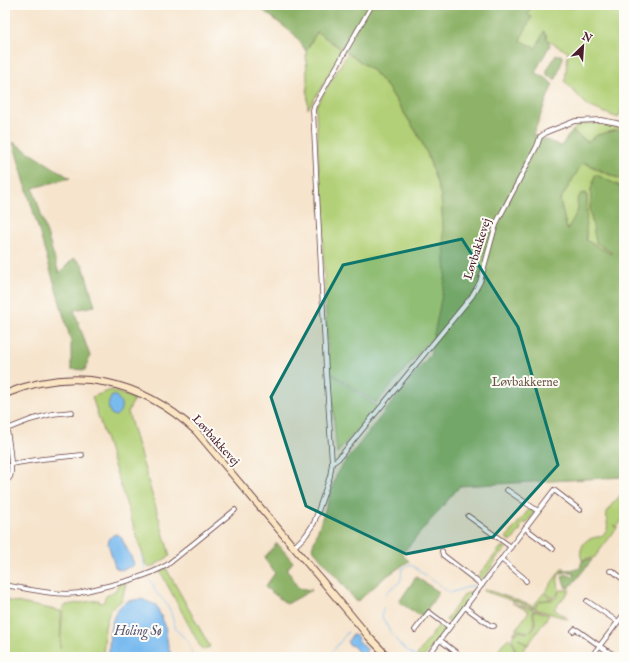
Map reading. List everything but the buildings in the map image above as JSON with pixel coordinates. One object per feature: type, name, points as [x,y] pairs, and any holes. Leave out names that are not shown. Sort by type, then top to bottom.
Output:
[{"type":"street","points":[[294,547],[306,535],[314,523],[330,476],[332,463],[313,110],[372,5]]},
{"type":"street","name":"Løvbakkevej","points":[[332,463],[338,459],[472,296],[480,282],[498,220],[540,137],[547,132],[575,121],[600,120],[617,123],[624,126]]},
{"type":"street","name":"Løvbakkevej","points":[[5,394],[18,388],[40,382],[75,379],[90,380],[120,386],[138,392],[166,407],[183,419],[196,431],[369,637],[388,657]]},
{"type":"street","points":[[5,480],[9,479],[10,477],[11,464],[6,429],[52,414],[72,412]]},
{"type":"street","points":[[11,464],[82,455]]},
{"type":"street","points":[[507,490],[538,511]]},
{"type":"street","points":[[427,657],[554,490],[580,510]]},
{"type":"street","points":[[5,586],[69,594],[79,593],[147,574],[168,565],[235,510]]},
{"type":"street","points":[[468,516],[511,547]]},
{"type":"street","points":[[525,528],[553,549]]},
{"type":"street","points":[[442,551],[443,555],[482,585]]},
{"type":"street","points":[[501,559],[526,581]]},
{"type":"street","points":[[610,570],[624,580]]},
{"type":"street","points":[[587,601],[618,622]]},
{"type":"street","points":[[465,607],[491,626],[494,626]]},
{"type":"street","points":[[415,630],[429,612],[449,627]]},
{"type":"street","points":[[592,657],[624,614]]},
{"type":"street","points":[[573,630],[575,629],[579,631],[618,657]]},
{"type":"street","points":[[440,640],[462,657]]},
{"type":"highlighted area","points":[[462,239],[518,327],[558,465],[493,537],[406,554],[306,506],[271,397],[343,265]]},
{"type":"green space","name":"Løvbakkerne","points":[[256,5],[533,5],[527,14],[532,17],[520,40],[536,48],[544,31],[550,45],[535,72],[548,80],[552,86],[533,135],[561,146],[572,131],[588,142],[597,135],[617,130],[624,133],[624,181],[585,163],[582,164],[560,200],[567,230],[578,210],[577,200],[581,194],[586,193],[586,240],[611,254],[611,252],[596,243],[590,211],[591,190],[595,175],[624,188],[624,220],[620,227],[617,240],[624,251],[624,477],[460,486],[402,554],[409,561],[384,578],[357,602],[312,548],[338,471],[430,355],[446,274],[441,196],[427,153],[417,133],[388,88],[372,70],[317,32],[306,51],[295,35]]},
{"type":"green space","points":[[377,5],[532,17],[527,14],[533,5],[565,5],[572,8],[579,5],[624,5],[624,105],[618,118],[588,106],[565,82],[568,52],[548,41],[546,34],[532,75],[553,84],[541,97]]},
{"type":"green space","points":[[317,32],[344,51],[308,109],[306,51]]},
{"type":"green space","points":[[348,53],[372,70],[388,88],[417,133],[427,153],[441,196],[446,274],[434,338],[427,343],[376,403],[329,371],[316,106]]},
{"type":"green space","points":[[556,55],[561,55],[563,58],[556,79],[554,79],[547,75],[547,70]]},
{"type":"green space","points":[[600,122],[624,130],[624,133],[617,130],[597,135],[588,142],[572,131],[580,124]]},
{"type":"green space","points":[[13,142],[70,178],[33,188],[59,273],[74,258],[83,265],[95,306],[74,310],[90,356],[85,370],[71,369],[71,341]]},
{"type":"green space","points":[[585,163],[624,181],[624,188],[595,175],[591,190],[590,211],[611,254],[586,241],[586,193],[567,231],[560,200],[582,164]]},
{"type":"green space","points":[[330,373],[377,407],[337,453]]},
{"type":"green space","points":[[111,390],[134,399],[128,412],[170,556],[150,568],[146,565],[92,397]]},
{"type":"green space","points":[[622,493],[624,495],[624,518],[617,527],[613,525],[617,528],[594,558],[582,560],[581,549],[583,545],[587,540],[600,536],[606,532],[608,510]]},
{"type":"green space","points":[[530,508],[535,512],[526,524],[524,522],[520,528],[521,529],[511,542],[506,538]]},
{"type":"green space","points":[[277,543],[293,562],[287,569],[298,588],[312,590],[287,604],[265,587],[275,573],[264,558]]},
{"type":"green space","points":[[502,546],[506,548],[495,560],[496,561],[482,580],[478,576]]},
{"type":"green space","points":[[589,559],[592,560],[570,587],[566,588],[562,577],[565,574],[570,576],[575,575],[570,572],[561,573],[565,570],[580,568],[582,561]]},
{"type":"green space","points":[[563,567],[565,569],[558,576],[559,591],[553,598],[545,592]]},
{"type":"green space","points":[[166,568],[210,647],[203,649],[201,648],[160,571]]},
{"type":"green space","points":[[416,577],[439,592],[422,617],[399,602]]},
{"type":"green space","points":[[126,583],[122,600],[110,610],[105,627],[103,657],[5,657],[5,600],[61,611],[60,648],[63,606],[99,600],[100,603],[104,602],[105,597],[116,590],[118,584]]},
{"type":"green space","points":[[485,589],[533,606],[544,593],[552,599],[541,601],[534,608],[484,591]]},
{"type":"green space","points":[[560,590],[570,590],[554,609],[568,619],[535,609],[541,601],[556,598]]},
{"type":"green space","points":[[474,591],[449,623],[446,620],[465,594]]},
{"type":"green space","points":[[512,603],[533,609],[534,626],[530,631],[535,627],[534,610],[549,615],[528,645],[518,638],[527,645],[518,657],[498,657],[513,654],[515,647],[512,637],[520,631],[525,633],[528,632],[519,630],[513,634],[529,611]]},
{"type":"green space","points":[[439,625],[445,630],[424,657],[418,657],[417,655]]},
{"type":"green space","points":[[509,638],[512,641],[514,652],[508,655],[496,654],[502,644]]},
{"type":"water","points":[[112,396],[116,396],[121,404],[121,409],[116,416],[111,414],[109,409],[109,402]]},
{"type":"water","points":[[116,534],[121,537],[134,563],[133,566],[120,570],[115,567],[108,543],[110,538]]},
{"type":"water","name":"Holing Sø","points":[[141,599],[156,605],[165,625],[168,646],[172,657],[109,657],[111,626],[116,612],[120,606],[126,602]]},
{"type":"water","points":[[352,635],[357,637],[367,649],[364,657],[360,657],[354,647],[348,644],[348,641]]},
{"type":"waterway","points":[[141,555],[146,570]]},
{"type":"waterway","points":[[385,595],[400,581],[402,569],[410,564],[450,593],[474,585]]},
{"type":"waterway","points":[[149,580],[153,584],[155,591],[170,610],[176,629],[188,642],[192,657]]},
{"type":"waterway","points":[[383,608],[382,617],[391,633],[401,646],[416,657]]},
{"type":"waterway","points":[[328,657],[348,632]]}]
